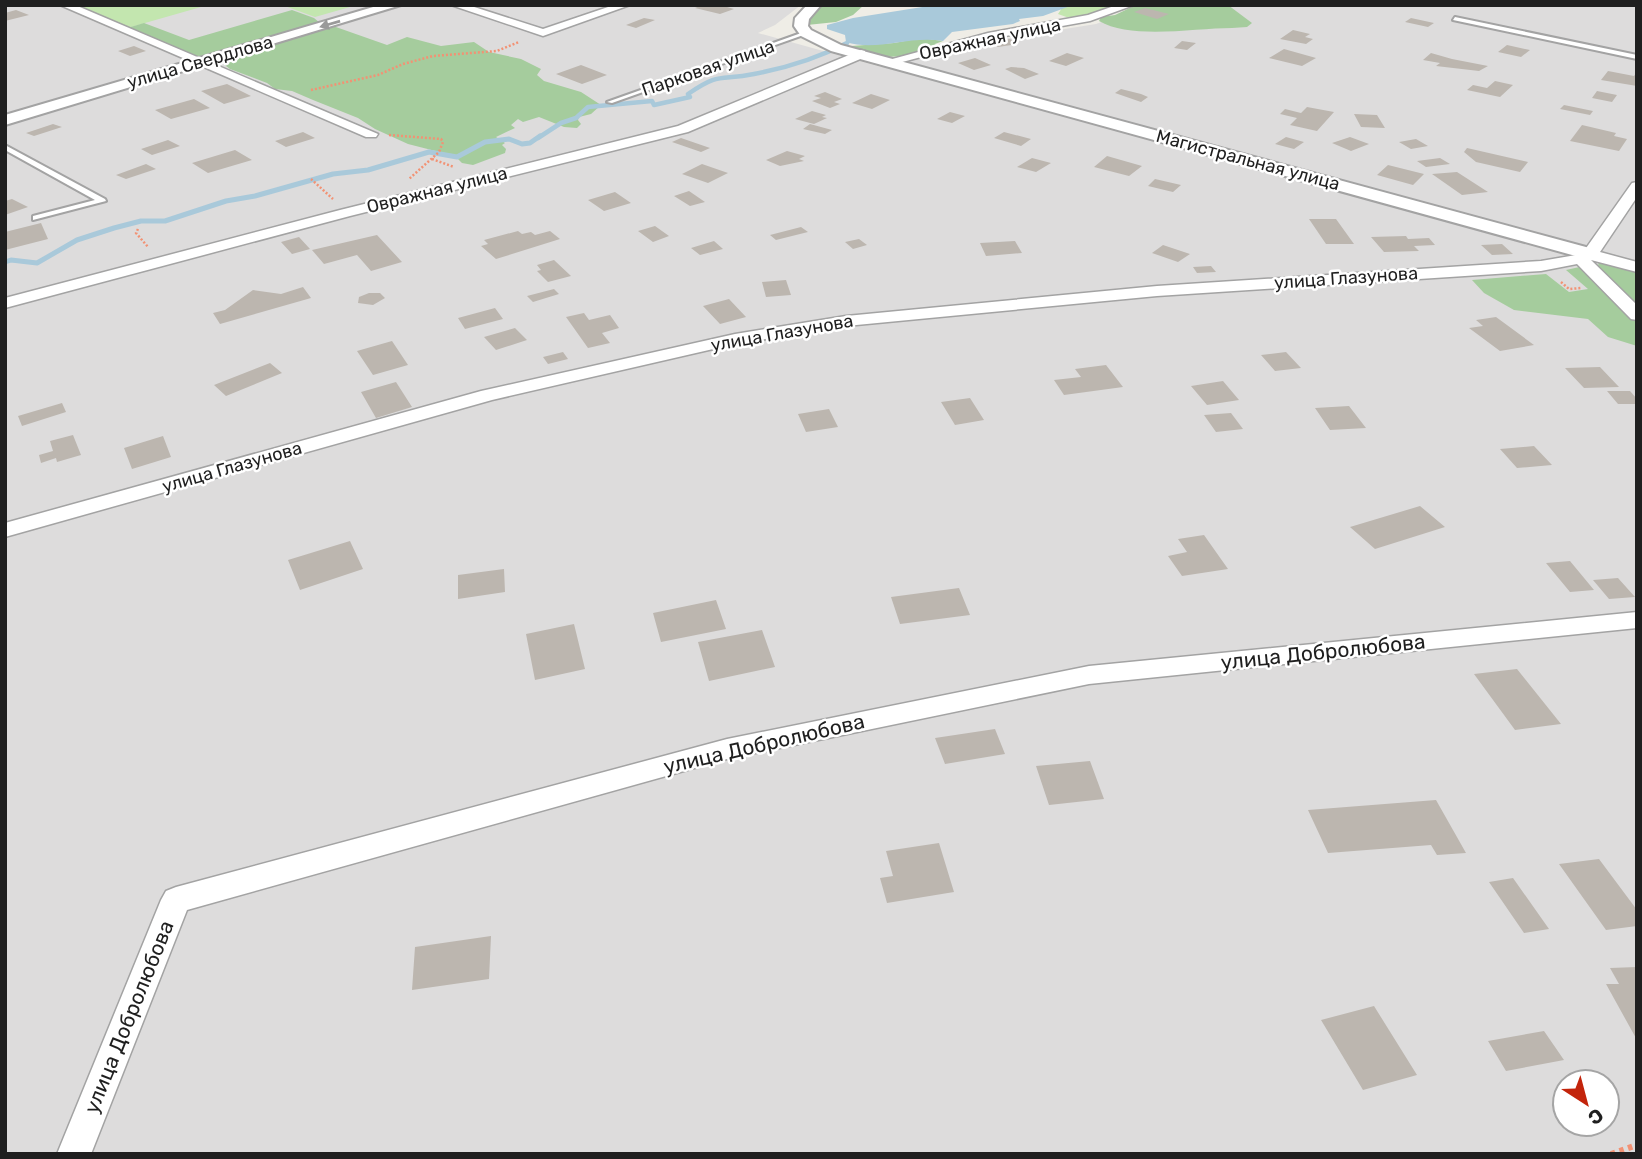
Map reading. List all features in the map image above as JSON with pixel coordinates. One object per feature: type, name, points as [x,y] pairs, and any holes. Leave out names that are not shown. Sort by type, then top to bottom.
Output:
[{"type":"street","points":[[65,5],[371,134]]},
{"type":"street","name":"улица Свердлова","points":[[5,120],[395,5]]},
{"type":"street","points":[[456,5],[543,33],[625,5]]},
{"type":"street","points":[[806,33],[801,26],[802,18],[814,5]]},
{"type":"street","name":"Овражная улица","points":[[891,61],[988,36],[1090,18],[1129,5]]},
{"type":"street","name":"Магистральная улица","points":[[806,33],[836,48],[891,61],[1586,256],[1637,267]]},
{"type":"street","name":"Овражная улица","points":[[5,303],[319,220],[662,135],[773,93],[860,54]]},
{"type":"street","points":[[1637,186],[1586,256],[1637,314]]},
{"type":"street","name":"улица Глазунова","points":[[5,530],[488,395],[735,339],[846,321],[1157,290],[1541,266],[1586,256]]},
{"type":"street","name":"улица Добролюбова","points":[[74,1154],[176,900],[727,749],[1089,675],[1637,620]]},
{"type":"lane","points":[[1455,19],[1637,57]]},
{"type":"lane","name":"Парковая улица","points":[[610,102],[806,33]]},
{"type":"lane","points":[[5,147],[102,201],[36,218]]},
{"type":"path","points":[[279,95],[344,84],[433,56],[497,51],[543,33]]},
{"type":"path","points":[[371,134],[441,139],[443,142],[435,156]]},
{"type":"path","points":[[311,179],[329,194]]},
{"type":"path","points":[[1611,1154],[1637,1145]]},
{"type":"shaded area","points":[[5,5],[801,5],[775,25],[758,33],[881,67],[984,42],[1096,24],[1147,5],[1637,5],[1637,1154],[5,1154]]},
{"type":"green space","points":[[70,5],[208,5],[124,29]]},
{"type":"green space","points":[[282,5],[357,5],[315,17]]},
{"type":"green space","points":[[823,5],[864,5],[853,15],[836,22],[807,25],[808,17]]},
{"type":"green space","points":[[1073,5],[1121,5],[1072,19],[1058,14],[1062,8]]},
{"type":"green space","points":[[1136,5],[1228,5],[1252,23],[1247,27],[1145,32],[1112,27],[1099,21],[1101,17],[1115,15]]},
{"type":"green space","points":[[292,10],[320,23],[199,59],[124,29],[144,23],[189,40]]},
{"type":"green space","points":[[333,26],[387,45],[407,37],[441,46],[474,42],[489,52],[521,59],[541,69],[537,75],[544,81],[581,92],[601,105],[591,114],[579,117],[581,124],[577,128],[564,127],[539,117],[523,122],[518,119],[511,125],[515,128],[496,137],[505,143],[502,145],[506,149],[505,153],[473,165],[462,163],[455,156],[408,144],[358,118],[292,91],[275,89],[267,83],[230,69],[218,60]]},
{"type":"green space","points":[[921,38],[943,41],[935,44],[938,48],[894,57],[873,55],[851,46],[894,43]]},
{"type":"green space","points":[[1599,260],[1637,271],[1637,306],[1598,267]]},
{"type":"green space","points":[[1584,266],[1637,318],[1637,346],[1608,337],[1588,319],[1514,310],[1484,293],[1472,280],[1546,274],[1569,292],[1588,289],[1566,270]]},
{"type":"water","points":[[935,5],[1073,5],[1043,16],[1019,19],[1020,21],[1013,24],[952,32],[943,41],[918,40],[857,45],[846,42],[845,35],[827,29],[827,25],[853,18]]},
{"type":"building","points":[[702,5],[720,5],[734,9],[720,14],[695,8]]},
{"type":"building","points":[[1145,8],[1169,14],[1157,19],[1134,12]]},
{"type":"building","points":[[16,10],[29,15],[5,21],[5,13]]},
{"type":"building","points":[[644,18],[655,20],[636,28],[626,25]]},
{"type":"building","points":[[1411,18],[1434,23],[1428,27],[1405,22]]},
{"type":"building","points":[[1293,30],[1310,34],[1305,37],[1313,39],[1306,44],[1280,39]]},
{"type":"building","points":[[1010,39],[1018,44],[998,47],[991,42]]},
{"type":"building","points":[[1182,41],[1196,43],[1187,50],[1174,48]]},
{"type":"building","points":[[1507,45],[1530,50],[1521,57],[1498,52]]},
{"type":"building","points":[[134,46],[146,51],[130,56],[118,51]]},
{"type":"building","points":[[1284,49],[1316,58],[1302,66],[1269,58]]},
{"type":"building","points":[[1067,53],[1084,58],[1066,66],[1049,61]]},
{"type":"building","points":[[1431,53],[1488,66],[1479,71],[1436,66],[1440,63],[1423,60]]},
{"type":"building","points":[[975,58],[991,65],[974,70],[958,63]]},
{"type":"building","points":[[581,65],[607,75],[582,84],[556,74]]},
{"type":"building","points":[[1024,68],[1039,74],[1025,79],[1005,69]]},
{"type":"building","points":[[1608,71],[1634,76],[1637,72],[1637,86],[1601,80]]},
{"type":"building","points":[[1495,81],[1513,85],[1500,97],[1467,90],[1473,85],[1487,88]]},
{"type":"building","points":[[227,84],[251,96],[224,104],[201,91]]},
{"type":"building","points":[[1121,89],[1148,97],[1141,102],[1115,93]]},
{"type":"building","points":[[1597,91],[1617,95],[1612,102],[1592,98]]},
{"type":"building","points":[[825,92],[842,99],[834,102],[840,104],[830,108],[812,101],[821,98],[814,96]]},
{"type":"building","points":[[871,94],[890,100],[872,109],[852,103]]},
{"type":"building","points":[[194,99],[210,108],[171,119],[155,110]]},
{"type":"building","points":[[1564,105],[1593,111],[1590,115],[1560,109]]},
{"type":"building","points":[[1307,107],[1334,112],[1317,131],[1290,125],[1297,118],[1280,114],[1285,109],[1301,113]]},
{"type":"building","points":[[812,111],[826,115],[822,117],[827,118],[814,124],[795,119]]},
{"type":"building","points":[[950,112],[965,116],[952,123],[937,119]]},
{"type":"building","points":[[1354,114],[1377,115],[1385,128],[1361,127]]},
{"type":"building","points":[[53,124],[62,127],[34,136],[26,133]]},
{"type":"building","points":[[810,124],[832,130],[825,134],[803,129]]},
{"type":"building","points":[[1582,125],[1616,133],[1614,136],[1627,139],[1619,151],[1570,141]]},
{"type":"building","points":[[303,132],[315,138],[286,147],[275,141]]},
{"type":"building","points":[[1004,132],[1031,139],[1021,146],[994,138]]},
{"type":"building","points":[[1286,137],[1304,142],[1294,149],[1275,144]]},
{"type":"building","points":[[1350,137],[1369,144],[1351,151],[1332,143]]},
{"type":"building","points":[[681,138],[710,148],[701,152],[672,142]]},
{"type":"building","points":[[1416,139],[1428,146],[1411,149],[1399,142]]},
{"type":"building","points":[[168,140],[180,146],[152,155],[141,149]]},
{"type":"building","points":[[1467,148],[1528,162],[1520,172],[1476,162],[1464,152]]},
{"type":"building","points":[[235,150],[252,160],[208,173],[192,163]]},
{"type":"building","points":[[787,151],[805,156],[799,159],[804,161],[780,166],[766,160]]},
{"type":"building","points":[[1107,156],[1142,166],[1129,176],[1094,167]]},
{"type":"building","points":[[1032,158],[1051,163],[1036,172],[1017,167]]},
{"type":"building","points":[[1440,158],[1450,164],[1426,167],[1417,161]]},
{"type":"building","points":[[146,164],[156,169],[126,179],[116,175]]},
{"type":"building","points":[[702,164],[728,173],[708,183],[682,174]]},
{"type":"building","points":[[1388,165],[1424,174],[1413,185],[1377,175]]},
{"type":"building","points":[[1457,172],[1488,192],[1462,195],[1432,174]]},
{"type":"building","points":[[1155,179],[1181,185],[1173,192],[1148,186]]},
{"type":"building","points":[[689,191],[705,202],[690,206],[674,196]]},
{"type":"building","points":[[615,192],[631,203],[604,211],[588,200]]},
{"type":"building","points":[[12,199],[28,207],[5,215],[5,201]]},
{"type":"building","points":[[1309,219],[1336,219],[1354,244],[1326,244]]},
{"type":"building","points":[[41,223],[48,239],[5,250],[5,232]]},
{"type":"building","points":[[655,226],[669,236],[653,242],[638,231]]},
{"type":"building","points":[[801,227],[808,232],[776,240],[770,235]]},
{"type":"building","points":[[518,231],[535,235],[550,231],[560,239],[496,259],[481,246],[488,244],[484,240]]},
{"type":"building","points":[[377,235],[402,262],[371,271],[357,255],[324,264],[312,250]]},
{"type":"building","points":[[1406,236],[1408,239],[1429,238],[1435,245],[1414,246],[1419,251],[1384,252],[1371,237]]},
{"type":"building","points":[[299,237],[310,249],[292,254],[281,242]]},
{"type":"building","points":[[859,239],[867,245],[853,249],[845,242]]},
{"type":"building","points":[[714,241],[723,249],[700,255],[691,248]]},
{"type":"building","points":[[1015,241],[1022,253],[986,256],[980,243]]},
{"type":"building","points":[[1502,244],[1513,254],[1492,255],[1481,245]]},
{"type":"building","points":[[1163,245],[1190,254],[1178,262],[1152,253]]},
{"type":"building","points":[[554,260],[571,276],[548,282],[537,271],[541,270],[537,265]]},
{"type":"building","points":[[1211,266],[1216,272],[1197,273],[1193,267]]},
{"type":"building","points":[[786,280],[791,295],[766,297],[762,282]]},
{"type":"building","points":[[303,287],[311,298],[220,324],[213,313],[225,310],[253,290],[281,294]]},
{"type":"building","points":[[554,289],[559,294],[533,302],[527,296]]},
{"type":"building","points":[[380,293],[385,298],[373,305],[358,303],[359,297]]},
{"type":"building","points":[[729,299],[746,317],[720,324],[703,306]]},
{"type":"building","points":[[495,308],[503,319],[465,329],[458,318]]},
{"type":"building","points":[[584,313],[589,320],[610,315],[619,328],[602,333],[610,343],[588,348],[566,317]]},
{"type":"building","points":[[1496,317],[1534,345],[1500,351],[1469,328],[1483,326],[1476,320]]},
{"type":"building","points":[[515,328],[527,340],[496,350],[484,337]]},
{"type":"building","points":[[392,341],[408,365],[373,375],[357,351]]},
{"type":"building","points":[[563,352],[568,359],[548,364],[543,357]]},
{"type":"building","points":[[1286,352],[1301,368],[1275,371],[1261,355]]},
{"type":"building","points":[[270,363],[282,373],[226,396],[214,385]]},
{"type":"building","points":[[1106,365],[1123,387],[1064,395],[1054,380],[1081,377],[1075,369]]},
{"type":"building","points":[[1600,367],[1619,387],[1584,388],[1565,368]]},
{"type":"building","points":[[1223,381],[1239,400],[1207,405],[1191,386]]},
{"type":"building","points":[[396,382],[412,407],[376,418],[361,392]]},
{"type":"building","points":[[1607,391],[1630,391],[1637,399],[1637,404],[1618,404]]},
{"type":"building","points":[[970,398],[984,420],[955,425],[941,402]]},
{"type":"building","points":[[62,403],[66,412],[22,426],[18,416]]},
{"type":"building","points":[[1349,406],[1366,428],[1330,430],[1315,408]]},
{"type":"building","points":[[829,409],[838,427],[806,432],[798,414]]},
{"type":"building","points":[[1231,413],[1243,429],[1216,432],[1204,415]]},
{"type":"building","points":[[73,435],[81,455],[57,462],[56,458],[41,463],[39,455],[53,451],[50,441]]},
{"type":"building","points":[[163,436],[171,457],[132,469],[124,448]]},
{"type":"building","points":[[1534,446],[1552,465],[1517,468],[1500,449]]},
{"type":"building","points":[[1420,506],[1445,527],[1375,549],[1350,527]]},
{"type":"building","points":[[1204,535],[1228,569],[1182,576],[1168,556],[1187,552],[1178,539]]},
{"type":"building","points":[[350,541],[363,569],[300,590],[288,560]]},
{"type":"building","points":[[1570,561],[1594,590],[1570,592],[1546,563]]},
{"type":"building","points":[[504,569],[505,592],[458,599],[458,575]]},
{"type":"building","points":[[1618,578],[1635,597],[1609,599],[1593,580]]},
{"type":"building","points":[[959,588],[970,615],[900,624],[891,597]]},
{"type":"building","points":[[716,600],[726,629],[661,642],[653,613]]},
{"type":"building","points":[[574,624],[585,669],[535,680],[526,634]]},
{"type":"building","points":[[762,630],[775,667],[709,681],[698,642]]},
{"type":"building","points":[[1517,669],[1561,724],[1515,730],[1474,674]]},
{"type":"building","points":[[995,729],[1005,754],[945,764],[935,738]]},
{"type":"building","points":[[1090,761],[1104,799],[1049,805],[1036,766]]},
{"type":"building","points":[[1436,800],[1466,853],[1437,855],[1431,845],[1328,853],[1308,810]]},
{"type":"building","points":[[939,843],[954,892],[887,903],[880,878],[893,876],[886,851]]},
{"type":"building","points":[[1599,859],[1637,910],[1637,926],[1606,930],[1559,864]]},
{"type":"building","points":[[1513,878],[1549,929],[1524,933],[1489,882]]},
{"type":"building","points":[[491,936],[489,979],[412,990],[415,947]]},
{"type":"building","points":[[1637,967],[1637,1040],[1606,984],[1619,984],[1610,968]]},
{"type":"building","points":[[1374,1006],[1417,1075],[1363,1090],[1321,1020]]},
{"type":"building","points":[[1544,1031],[1564,1060],[1506,1071],[1488,1041]]},
{"type":"waterway","points":[[538,138],[561,123],[576,118],[588,107],[652,101],[654,105],[690,97],[688,94],[714,79],[790,66],[847,43]]},
{"type":"waterway","points":[[5,262],[11,260],[37,263],[77,240],[114,228],[141,221],[165,221],[226,201],[255,196],[333,174],[368,170],[429,152],[457,157],[485,142],[509,139],[522,144],[530,143],[540,136]]}]
